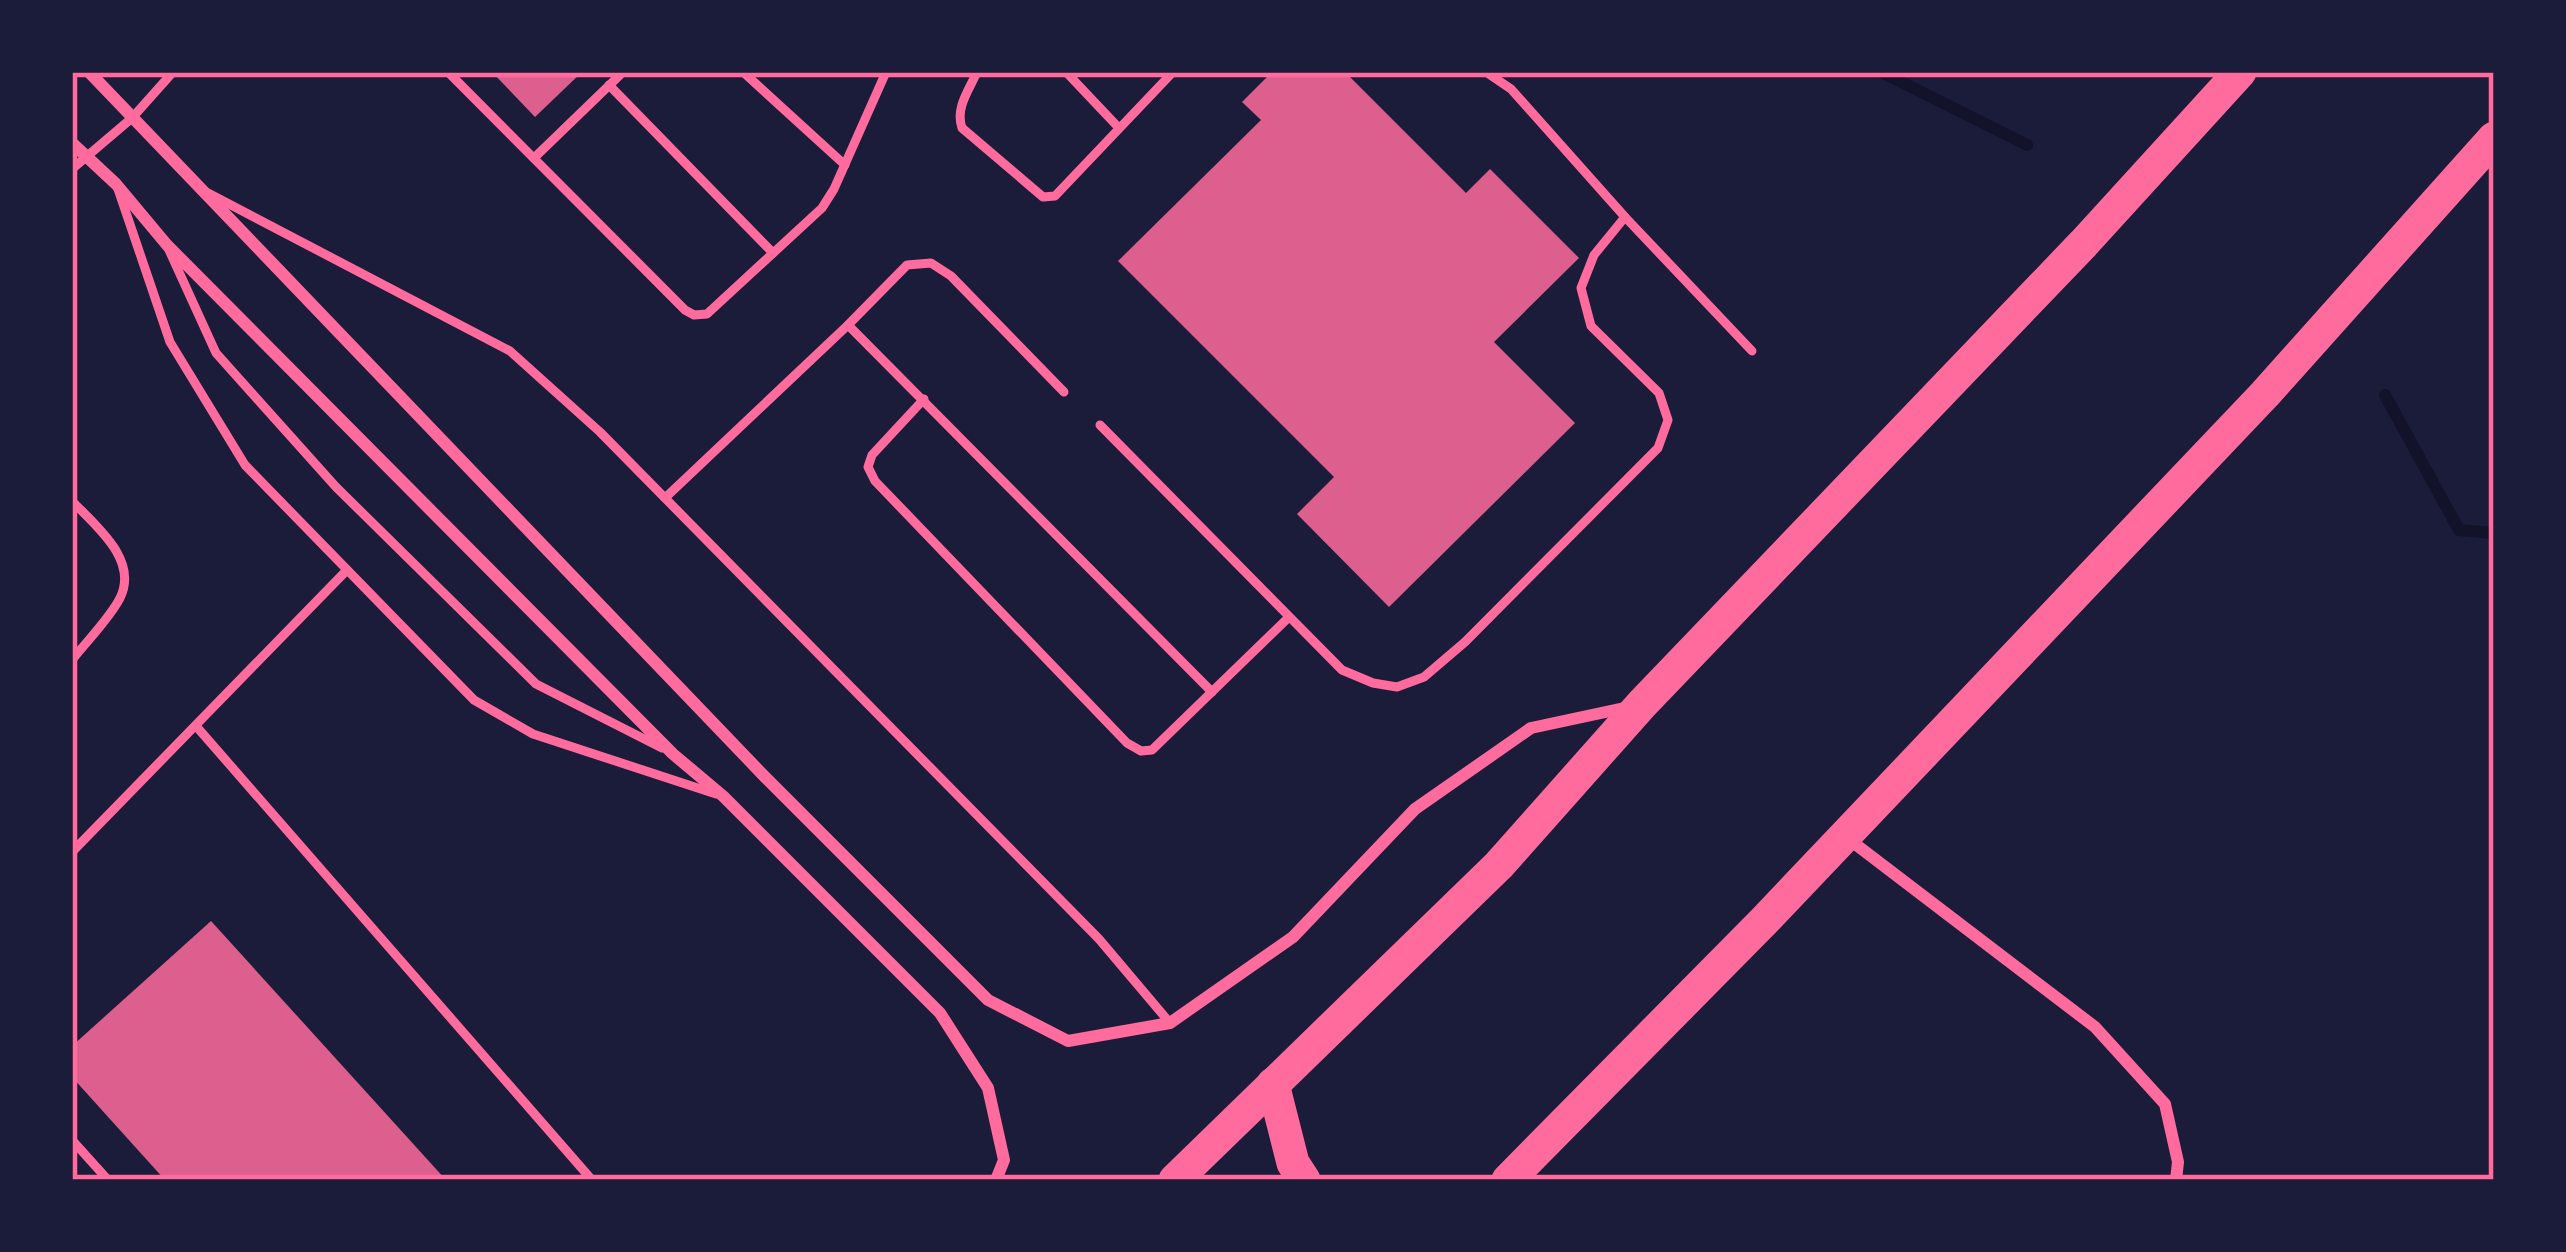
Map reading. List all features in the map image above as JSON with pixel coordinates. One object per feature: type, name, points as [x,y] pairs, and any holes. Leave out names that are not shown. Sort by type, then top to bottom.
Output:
[{"type":"highway","points":[[1175,1180],[1499,865],[1642,704],[2084,243],[2240,72]]},
{"type":"highway","points":[[1508,1180],[1846,836],[2265,394],[2494,138]]},
{"type":"highway","points":[[1273,1084],[1293,1163],[1304,1180]]},
{"type":"street","points":[[89,72],[765,777],[988,1000],[1068,1041],[1170,1023],[1293,937],[1415,809],[1532,728],[1642,704]]},
{"type":"street","points":[[72,143],[116,184],[166,245],[673,754],[723,796],[940,1012],[988,1088],[1004,1160],[996,1180]]},
{"type":"street","points":[[1846,836],[2096,1027],[2165,1104],[2178,1162],[2176,1180]]},
{"type":"lane","points":[[72,169],[132,118],[173,72]]},
{"type":"lane","points":[[448,72],[694,315],[707,314],[822,208],[886,72]]},
{"type":"lane","points":[[534,158],[623,72]]},
{"type":"lane","points":[[743,72],[845,166]]},
{"type":"lane","points":[[977,72],[961,106],[962,128],[1043,197],[1054,196],[1173,72]]},
{"type":"lane","points":[[1066,72],[1119,128]]},
{"type":"lane","points":[[1486,72],[1510,89],[1752,351]]},
{"type":"lane","points":[[609,86],[773,254]]},
{"type":"lane","points":[[116,184],[170,341],[245,465],[474,700],[533,734],[723,796]]},
{"type":"lane","points":[[198,188],[510,351],[600,432],[1100,939],[1170,1023]]},
{"type":"lane","points":[[1100,425],[1342,670],[1397,687],[1424,676],[1465,641],[1658,448],[1668,420],[1659,393],[1591,326],[1581,288],[1594,254],[1625,217]]},
{"type":"lane","points":[[166,245],[216,353],[336,487],[536,684],[673,754]]},
{"type":"lane","points":[[665,498],[907,265],[931,263],[951,276],[1064,392]]},
{"type":"lane","points":[[848,325],[1212,692]]},
{"type":"lane","points":[[923,399],[872,455],[868,467],[875,482],[1127,743],[1141,752],[1152,750],[1288,618]]},
{"type":"lane","points":[[72,501],[107,538],[125,567],[121,597],[72,660]]},
{"type":"lane","points":[[72,852],[347,570]]},
{"type":"lane","points":[[196,726],[592,1180]]},
{"type":"lane","points":[[72,1140],[108,1180]]},
{"type":"building","points":[[492,72],[582,72],[535,117]]},
{"type":"building","points":[[1272,72],[1345,72],[1466,193],[1490,169],[1579,258],[1494,342],[1575,423],[1389,607],[1297,514],[1334,477],[1118,261],[1261,120],[1242,102]]},
{"type":"building","points":[[211,921],[446,1180],[165,1180],[72,1077],[72,1046]]},
{"type":"waterway","points":[[1881,72],[2027,145]]},
{"type":"waterway","points":[[2385,395],[2459,530],[2494,533]]}]
